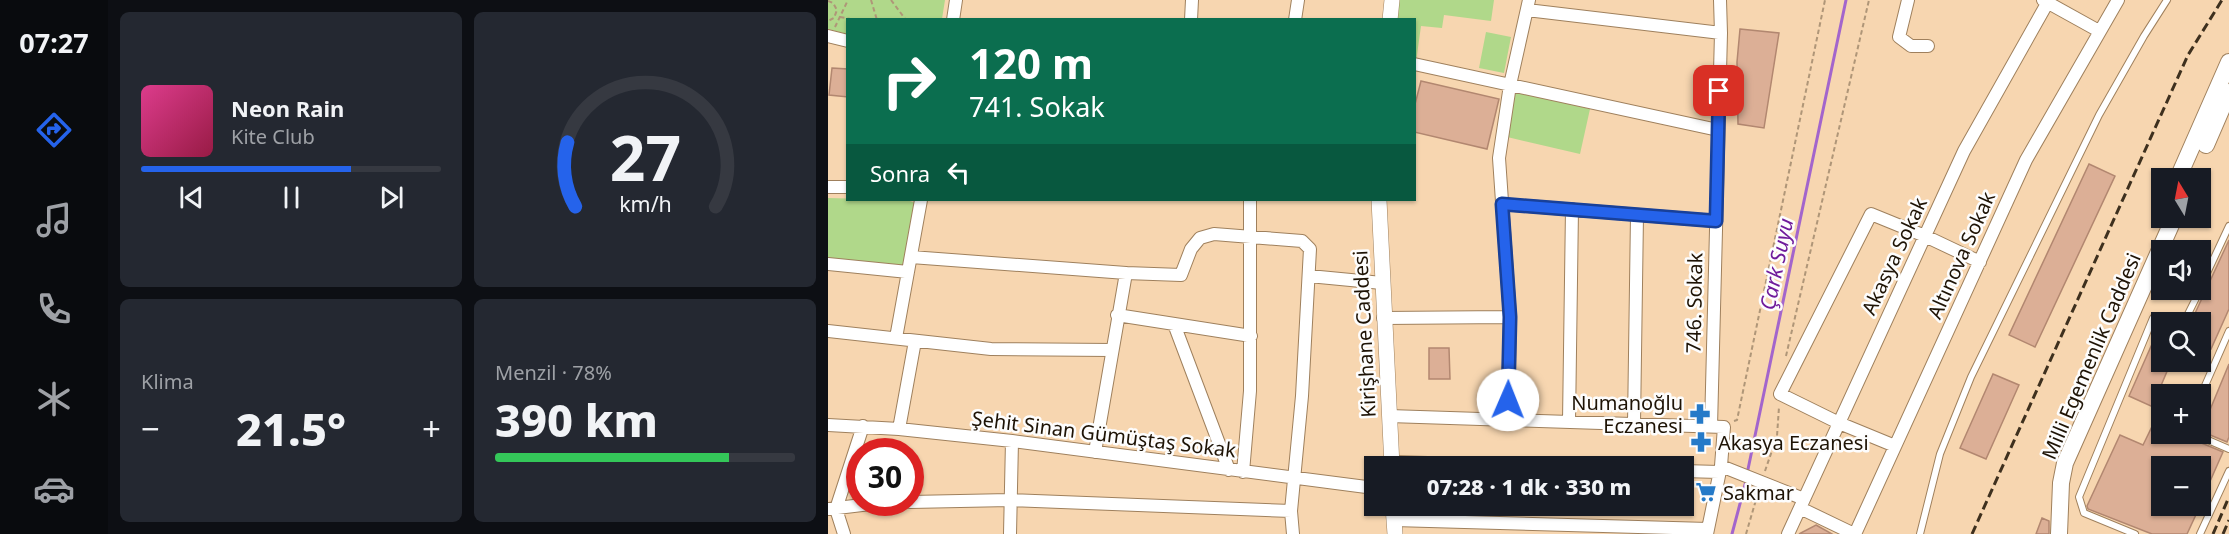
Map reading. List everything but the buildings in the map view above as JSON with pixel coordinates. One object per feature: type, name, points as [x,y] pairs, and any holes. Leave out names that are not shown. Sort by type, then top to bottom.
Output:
[{"type":"main road","points":[[2182,168],[2229,62]]},
{"type":"main road","points":[[2195,168],[2229,92]]},
{"type":"main road","name":"Milli Egemenlik Caddesi","points":[[2059,514],[2052,480],[2056,459],[2157,228]]},
{"type":"main road","name":"Milli Egemenlik Caddesi","points":[[2059,534],[2061,483],[2066,463],[2170,228]]},
{"type":"street","points":[[953,18],[956,0]]},
{"type":"street","points":[[1191,18],[1192,0]]},
{"type":"street","points":[[1295,18],[1298,0]]},
{"type":"street","points":[[1390,18],[1392,0]]},
{"type":"street","name":"746. Sokak","points":[[1711,427],[1720,0]]},
{"type":"street","points":[[1908,0],[1899,37],[1911,46],[1928,46]]},
{"type":"street","name":"Altınova Sokak","points":[[1855,534],[2026,160],[2118,0]]},
{"type":"street","points":[[2046,1],[2099,31]]},
{"type":"street","name":"Akasya Sokak","points":[[1788,534],[1964,151],[2046,1]]},
{"type":"street","points":[[1508,420],[1510,317],[1498,158],[1510,85],[1528,5],[1721,33]]},
{"type":"street","points":[[829,36],[846,40]]},
{"type":"street","points":[[1416,64],[1718,130]]},
{"type":"street","points":[[828,187],[846,187]]},
{"type":"street","points":[[896,338],[921,201]]},
{"type":"street","points":[[1243,472],[1250,391],[1250,201]]},
{"type":"street","name":"Kirişhane Caddesi","points":[[1379,201],[1392,456]]},
{"type":"street","points":[[1502,204],[1716,221]]},
{"type":"street","points":[[1569,422],[1572,209]]},
{"type":"street","points":[[1634,424],[1637,214]]},
{"type":"street","points":[[1895,446],[1839,423],[1780,394],[1871,214],[1980,262]]},
{"type":"street","points":[[910,257],[1181,275],[1191,249],[1200,238],[1214,234],[1302,241],[1310,249],[1296,478],[1291,511],[1293,534]]},
{"type":"street","points":[[828,264],[908,272]]},
{"type":"street","points":[[1095,452],[1126,273]]},
{"type":"street","points":[[1309,276],[1382,283]]},
{"type":"street","points":[[1118,315],[1251,336]]},
{"type":"street","points":[[1383,318],[1510,317]]},
{"type":"street","points":[[1174,324],[1229,470]]},
{"type":"street","points":[[828,331],[991,349],[1112,350]]},
{"type":"street","points":[[899,429],[915,341]]},
{"type":"street","points":[[1389,416],[1724,427],[1722,468],[1708,532],[1394,520]]},
{"type":"street","name":"Şehit Sinan Gümüştaş Sokak","points":[[828,425],[899,429],[1012,441],[1364,487]]},
{"type":"street","points":[[844,534],[832,509],[863,426]]},
{"type":"street","points":[[1011,534],[1012,441]]},
{"type":"street","points":[[1694,470],[1722,468],[1759,480],[1855,534]]},
{"type":"street","points":[[924,502],[1010,500],[1291,511]]},
{"type":"lane","points":[[1920,534],[1940,454],[1971,377],[2099,115],[2167,0]]},
{"type":"lane","points":[[2211,265],[2229,226]]},
{"type":"lane","points":[[2135,534],[2084,513],[2079,497],[2151,323]]},
{"type":"lane","points":[[2206,384],[2229,331]]},
{"type":"lane","points":[[2211,441],[2229,449]]},
{"type":"lane","points":[[2200,534],[2229,471]]},
{"type":"path","points":[[829,36],[848,0]]},
{"type":"path","points":[[871,0],[876,18]]},
{"type":"path","points":[[891,0],[904,18]]},
{"type":"path","points":[[1724,427],[1737,420],[1825,0]]},
{"type":"path","points":[[1785,364],[1790,334],[1869,0]]},
{"type":"path","points":[[828,1],[833,3],[837,10]]},
{"type":"path","points":[[837,10],[844,9]]},
{"type":"path","points":[[828,21],[834,18],[837,10]]},
{"type":"path","points":[[840,17],[846,18]]},
{"type":"path","points":[[1746,534],[1759,480],[1778,436],[1780,394]]},
{"type":"green space","points":[[828,0],[945,0],[942,18],[846,18],[846,34],[828,29]]},
{"type":"green space","points":[[1396,0],[1494,0],[1491,21],[1444,15],[1442,28],[1421,26],[1416,62],[1416,18],[1393,18]]},
{"type":"green space","points":[[1486,32],[1511,37],[1504,73],[1479,68]]},
{"type":"green space","points":[[1513,91],[1590,109],[1580,154],[1503,136]]},
{"type":"green space","points":[[828,198],[846,198],[846,201],[910,201],[915,203],[907,269],[828,261]]},
{"type":"waterway","name":"Çark Suyu","points":[[1747,474],[1846,0]]},
{"type":"waterway","name":"Çark Suyu","points":[[1732,534],[1746,481]]},
{"type":"railway","points":[[1972,534],[2188,55],[2222,0]]},
{"type":"railway","points":[[2213,534],[2229,497]]},
{"type":"railway","points":[[2223,534],[2229,520]]},
{"type":"place","name":"Numanoğlu Eczanesi","points":[[1700,414]]},
{"type":"place","name":"Akasya Eczanesi","points":[[1701,442]]},
{"type":"place","name":"Sakmar","points":[[1706,492]]},
{"type":"route","points":[[1508,400],[1510,317],[1502,204],[1716,221],[1719,91]]}]
